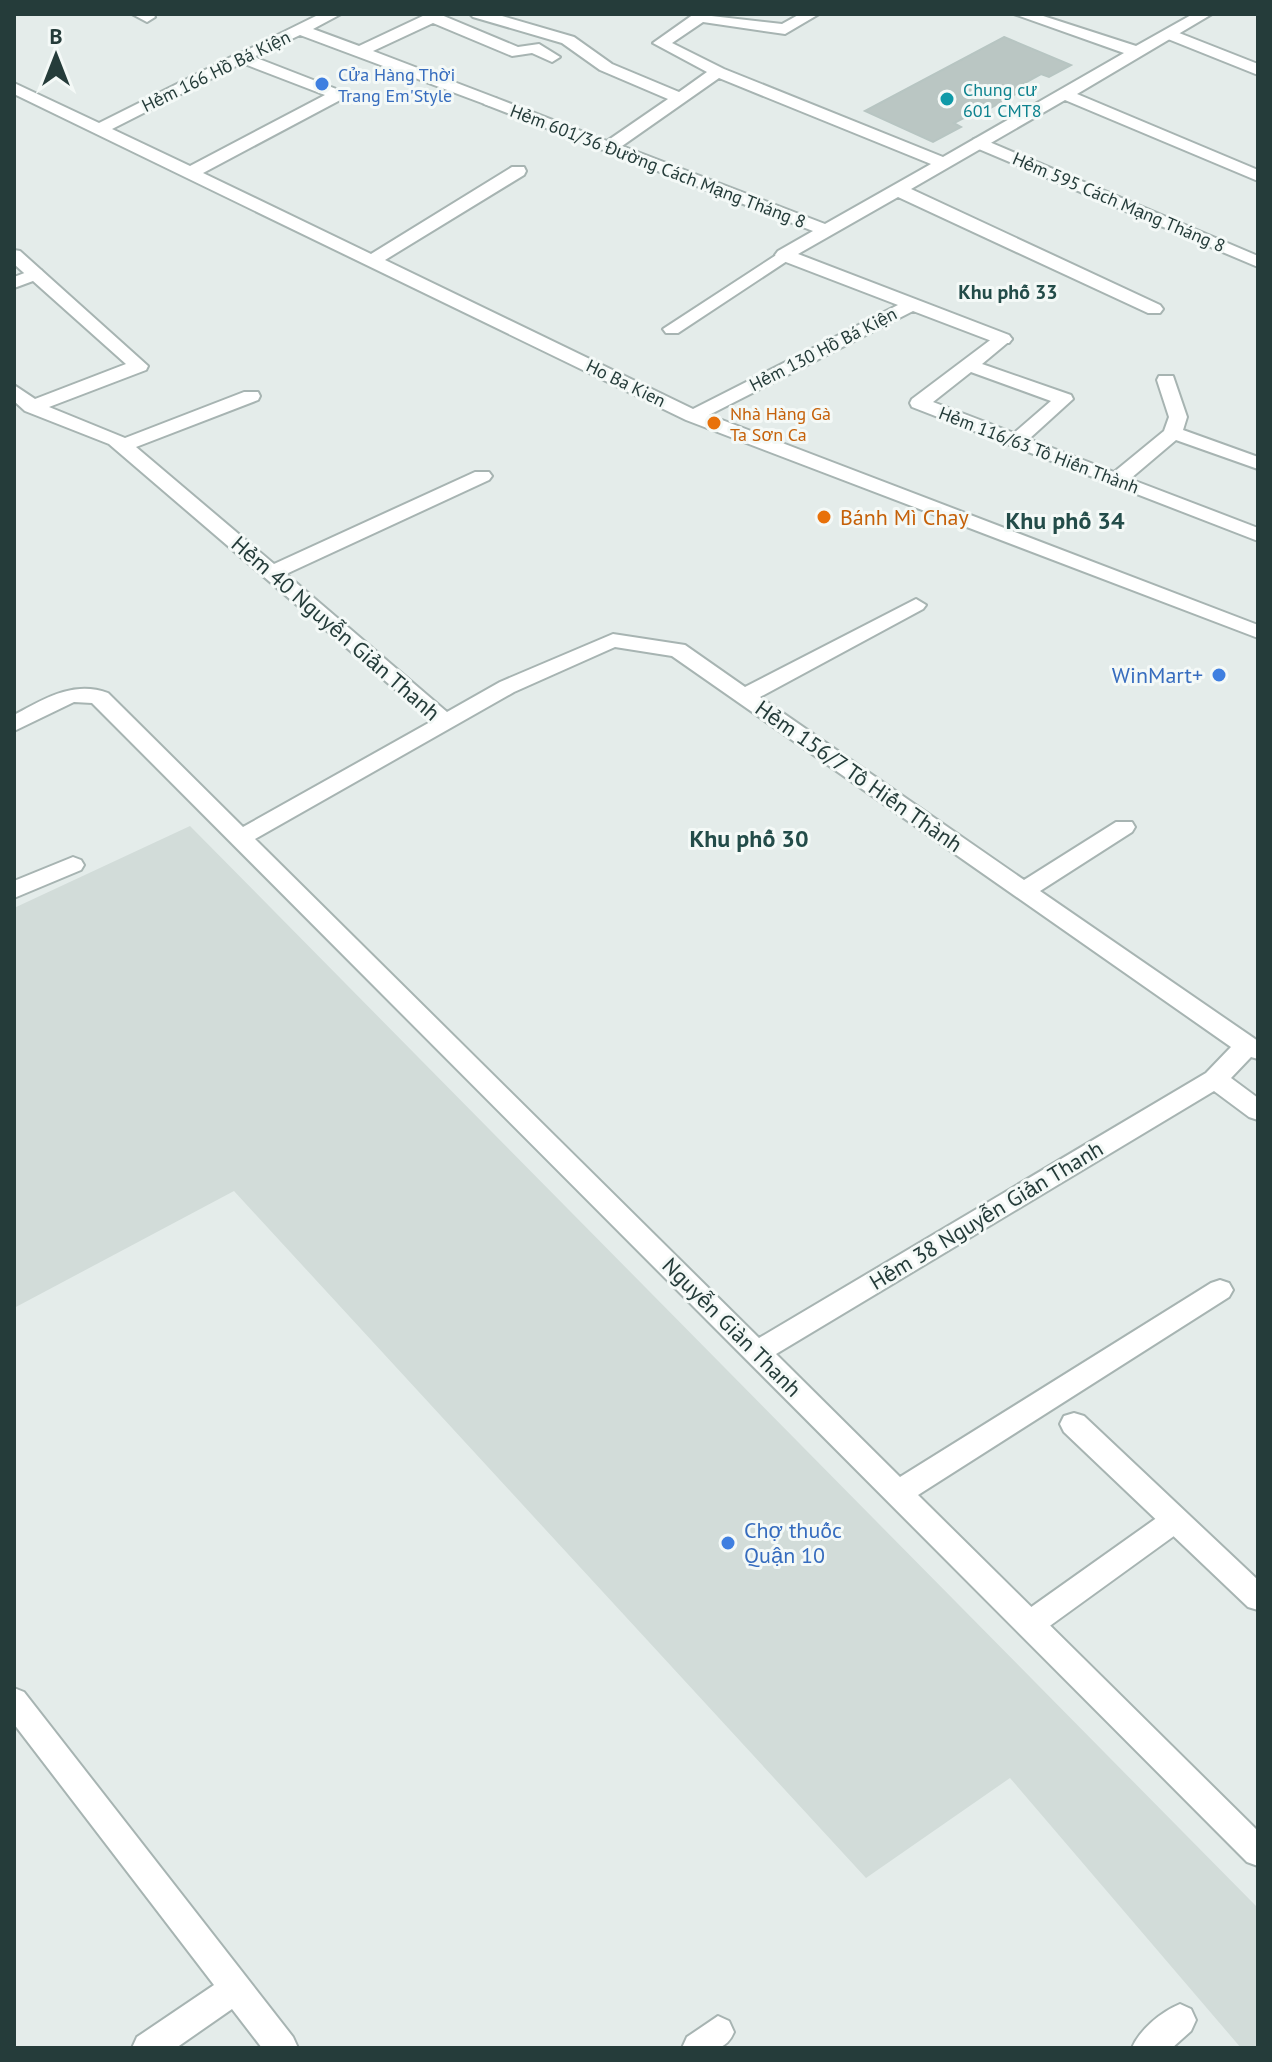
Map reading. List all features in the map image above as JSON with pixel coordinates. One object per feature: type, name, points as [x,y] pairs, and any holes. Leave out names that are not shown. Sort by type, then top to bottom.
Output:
[{"type":"street","name":"Hẻm 166 Hồ Bá Kiện","points":[[99,129],[333,14]]},
{"type":"street","points":[[478,14],[568,40],[606,67],[680,98]]},
{"type":"street","points":[[811,14],[785,29],[700,17],[661,43],[718,72],[944,163]]},
{"type":"street","points":[[1022,14],[1137,52]]},
{"type":"street","points":[[672,329],[784,255],[1204,14]]},
{"type":"street","points":[[359,52],[433,17],[518,53],[533,47],[552,57]]},
{"type":"street","name":"Hẻm 601/36 Đường Cách Mạng Tháng 8","points":[[301,30],[827,231]]},
{"type":"street","points":[[1169,34],[1258,70]]},
{"type":"street","points":[[190,173],[338,95],[241,57]]},
{"type":"street","points":[[609,147],[718,72]]},
{"type":"street","name":"Ho Ba Kien","points":[[14,88],[693,416],[1258,632]]},
{"type":"street","points":[[1064,94],[1258,176]]},
{"type":"street","name":"Hẻm 595 Cách Mạng Tháng 8","points":[[980,143],[1258,262]]},
{"type":"street","points":[[371,261],[518,171]]},
{"type":"street","points":[[898,190],[1154,309]]},
{"type":"street","points":[[14,255],[139,366],[32,407]]},
{"type":"street","name":"Hẻm 130 Hồ Bá Kiện","points":[[784,255],[1003,339]]},
{"type":"street","points":[[14,283],[35,274]]},
{"type":"street","name":"Hẻm 130 Hồ Bá Kiện","points":[[693,416],[911,305]]},
{"type":"street","name":"Hẻm 116/63 Tô Hiến Thành","points":[[1003,339],[919,403],[1258,535]]},
{"type":"street","points":[[968,365],[1064,399],[1016,441]]},
{"type":"street","points":[[1117,480],[1173,433],[1178,417],[1166,380]]},
{"type":"street","name":"Hẻm 40 Nguyễn Giản Thanh","points":[[14,391],[32,407],[123,445],[446,722],[242,837]]},
{"type":"street","points":[[123,445],[251,396]]},
{"type":"street","points":[[1173,433],[1258,463]]},
{"type":"street","points":[[272,573],[482,476]]},
{"type":"street","points":[[745,696],[916,605]]},
{"type":"street","name":"Hẻm 156/7 Tô Hiến Thành","points":[[446,722],[507,687],[613,640],[678,650],[1253,1048]]},
{"type":"street","name":"Nguyễn Giàn Thanh","points":[[14,724],[73,696],[95,695],[242,837],[1258,1852]]},
{"type":"street","points":[[1024,890],[1124,827]]},
{"type":"street","points":[[14,890],[73,865]]},
{"type":"street","name":"Hẻm 38 Nguyễn Giản Thanh","points":[[757,1352],[1215,1079],[1253,1048]]},
{"type":"street","points":[[1215,1079],[1258,1111]]},
{"type":"street","points":[[898,1493],[1220,1290]]},
{"type":"street","points":[[1074,1424],[1258,1598]]},
{"type":"street","points":[[1030,1624],[1175,1520]]},
{"type":"street","points":[[14,1701],[282,2048]]},
{"type":"street","points":[[148,2048],[236,1988]]},
{"type":"street","points":[[1148,2048],[1180,2020]]},
{"type":"shaded area","name":"Chợ thuốc Quận 10","points":[[190,826],[1258,1908],[1258,2048],[1241,2048],[1010,1778],[866,1878],[234,1191],[14,1308],[14,908]]},
{"type":"building","name":"Chung cư 601 CMT8","points":[[1004,37],[1071,65],[1049,77],[1041,74],[1021,85],[1028,87],[980,114],[975,112],[954,123],[961,127],[933,142],[865,111]]},
{"type":"place","name":"Cửa Hàng Thời Trang Em'Style","points":[[322,84]]},
{"type":"place","name":"Chung cư 601 CMT8","points":[[947,99]]},
{"type":"place","name":"Nhà Hàng Gà Ta Sơn Ca","points":[[714,423]]},
{"type":"place","name":"Bánh Mì Chay","points":[[824,517]]},
{"type":"place","name":"WinMart+","points":[[1219,675]]},
{"type":"place","name":"Chợ thuốc Quận 10","points":[[728,1543]]},
{"type":"district","name":"Khu phố 33","points":[[1008,292]]},
{"type":"district","name":"Khu phố 34","points":[[1065,520]]},
{"type":"district","name":"Khu phố 30","points":[[749,838]]}]
